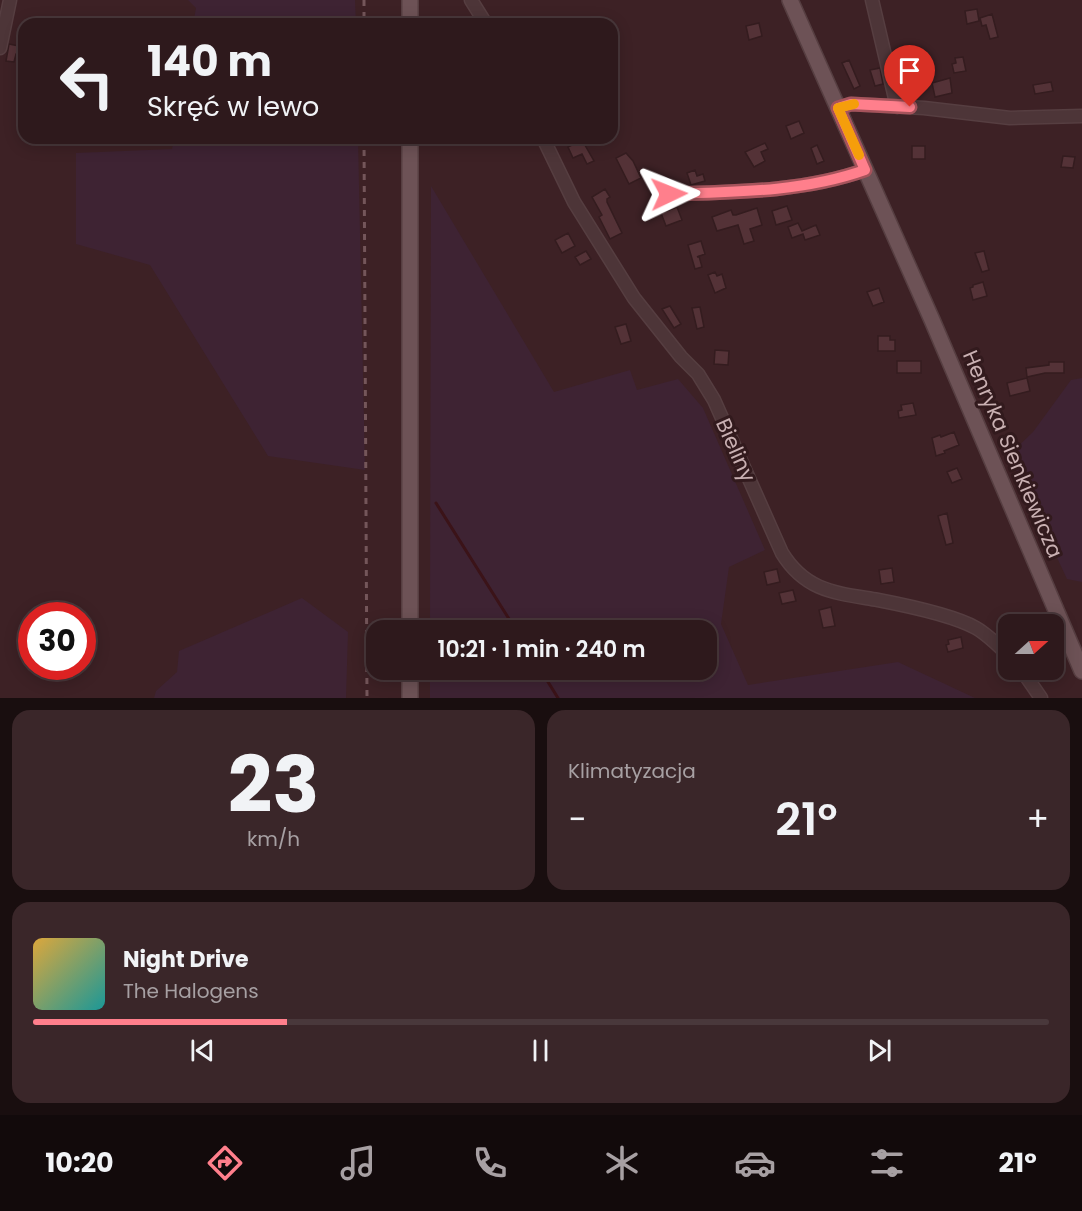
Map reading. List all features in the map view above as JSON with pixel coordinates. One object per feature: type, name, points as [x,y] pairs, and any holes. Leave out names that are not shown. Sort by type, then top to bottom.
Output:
[{"type":"main road","points":[[410,0],[410,18]]},
{"type":"main road","name":"Henryka Sienkiewicza","points":[[790,0],[932,320],[1082,671]]},
{"type":"main road","points":[[410,144],[410,620]]},
{"type":"main road","points":[[410,680],[410,698]]},
{"type":"street","points":[[0,48],[10,0]]},
{"type":"street","points":[[471,0],[482,18]]},
{"type":"street","points":[[872,0],[897,107]]},
{"type":"street","points":[[838,108],[851,104],[924,108],[1010,118],[1082,116]]},
{"type":"street","name":"Bieliny","points":[[546,144],[574,202],[634,298],[681,357],[698,374],[714,400],[782,553],[790,566],[799,575],[824,590],[924,611],[974,627],[998,646]]},
{"type":"street","points":[[669,194],[753,191],[840,179],[865,170]]},
{"type":"street","points":[[1029,680],[1041,698]]},
{"type":"shaded area","points":[[188,0],[355,0],[356,18],[194,18],[196,8]]},
{"type":"shaded area","points":[[173,144],[358,144],[365,470],[268,456],[150,265],[76,244],[76,153],[172,149]]},
{"type":"shaded area","points":[[431,186],[554,392],[630,370],[637,390],[678,379],[703,408],[765,550],[729,567],[721,624],[748,685],[898,662],[975,698],[430,698],[430,680],[717,680],[717,620],[430,620]]},
{"type":"shaded area","points":[[1082,378],[1082,582],[1067,579],[1009,455],[1033,432],[1071,380]]},
{"type":"shaded area","points":[[302,598],[348,632],[346,698],[154,698],[156,691],[177,672],[179,651]]},
{"type":"building","points":[[977,9],[979,21],[967,24],[965,11]]},
{"type":"building","points":[[992,14],[998,37],[990,39],[986,25],[982,26],[980,18]]},
{"type":"building","points":[[759,23],[762,36],[749,40],[746,26]]},
{"type":"building","points":[[9,44],[18,46],[18,54],[16,54],[14,62],[6,61]]},
{"type":"building","points":[[963,57],[966,71],[954,73],[952,64],[956,63],[955,58]]},
{"type":"building","points":[[849,60],[860,86],[854,89],[842,63]]},
{"type":"building","points":[[880,68],[883,84],[875,86],[870,70]]},
{"type":"building","points":[[950,78],[952,93],[935,97],[932,83]]},
{"type":"building","points":[[1051,82],[1053,91],[1035,94],[1033,85]]},
{"type":"building","points":[[799,121],[804,133],[791,139],[786,126]]},
{"type":"building","points":[[765,143],[768,149],[761,152],[765,161],[754,167],[745,152]]},
{"type":"building","points":[[574,144],[584,144],[594,161],[587,164],[582,154],[573,158],[568,147]]},
{"type":"building","points":[[817,145],[824,161],[817,164],[811,148]]},
{"type":"building","points":[[912,146],[925,146],[925,159],[912,159]]},
{"type":"building","points":[[626,153],[633,161],[641,178],[629,184],[616,158]]},
{"type":"building","points":[[1063,156],[1075,157],[1073,168],[1061,167]]},
{"type":"building","points":[[695,170],[697,176],[703,174],[705,181],[691,185],[687,173]]},
{"type":"building","points":[[605,189],[610,197],[607,202],[622,233],[610,239],[599,217],[602,215],[592,197]]},
{"type":"building","points":[[787,206],[792,220],[776,225],[772,211]]},
{"type":"building","points":[[677,207],[682,220],[666,226],[661,213]]},
{"type":"building","points":[[757,208],[762,225],[750,229],[754,241],[744,244],[738,225],[717,231],[712,217],[731,210],[733,215],[736,215]]},
{"type":"building","points":[[798,223],[802,231],[816,225],[820,235],[805,240],[803,234],[792,238],[788,227]]},
{"type":"building","points":[[568,233],[575,246],[562,253],[555,240]]},
{"type":"building","points":[[701,241],[705,254],[699,256],[702,267],[695,269],[688,245]]},
{"type":"building","points":[[586,251],[591,259],[580,265],[575,257]]},
{"type":"building","points":[[984,251],[989,270],[982,272],[975,253]]},
{"type":"building","points":[[715,272],[717,276],[722,274],[726,288],[715,293],[708,275]]},
{"type":"building","points":[[983,282],[987,296],[973,300],[970,288]]},
{"type":"building","points":[[879,288],[884,302],[873,306],[867,292]]},
{"type":"building","points":[[670,306],[681,324],[674,328],[662,309]]},
{"type":"building","points":[[700,307],[704,327],[697,329],[692,308]]},
{"type":"building","points":[[626,324],[631,341],[621,344],[615,327]]},
{"type":"building","points":[[878,336],[890,336],[890,340],[895,340],[895,351],[878,351]]},
{"type":"building","points":[[715,350],[729,351],[728,365],[714,364]]},
{"type":"building","points":[[897,361],[921,361],[921,373],[897,373]]},
{"type":"building","points":[[1049,362],[1064,362],[1064,373],[1045,373],[1027,377],[1026,368],[1049,365]]},
{"type":"building","points":[[1027,378],[1030,391],[1010,396],[1007,383]]},
{"type":"building","points":[[913,403],[916,415],[899,418],[898,411],[902,410],[901,405]]},
{"type":"building","points":[[954,432],[959,445],[936,456],[932,438]]},
{"type":"building","points":[[957,468],[962,479],[952,483],[947,472]]},
{"type":"building","points":[[947,513],[953,543],[946,545],[938,516]]},
{"type":"building","points":[[892,568],[894,582],[881,584],[879,570]]},
{"type":"building","points":[[777,569],[780,582],[767,585],[764,572]]},
{"type":"building","points":[[793,590],[796,601],[782,604],[779,593]]},
{"type":"building","points":[[831,607],[835,626],[823,628],[819,610]]},
{"type":"building","points":[[961,637],[963,648],[948,652],[946,645],[949,644],[948,640]]},
{"type":"waterway","points":[[436,503],[510,620]]},
{"type":"waterway","points":[[547,680],[558,698]]},
{"type":"railway","points":[[364,0],[364,18]]},
{"type":"railway","points":[[364,144],[367,698]]},
{"type":"slow traffic","points":[[854,104],[838,108],[859,155]]},
{"type":"route","points":[[669,194],[753,191],[840,179],[865,170],[838,108],[851,104],[910,107]]}]
